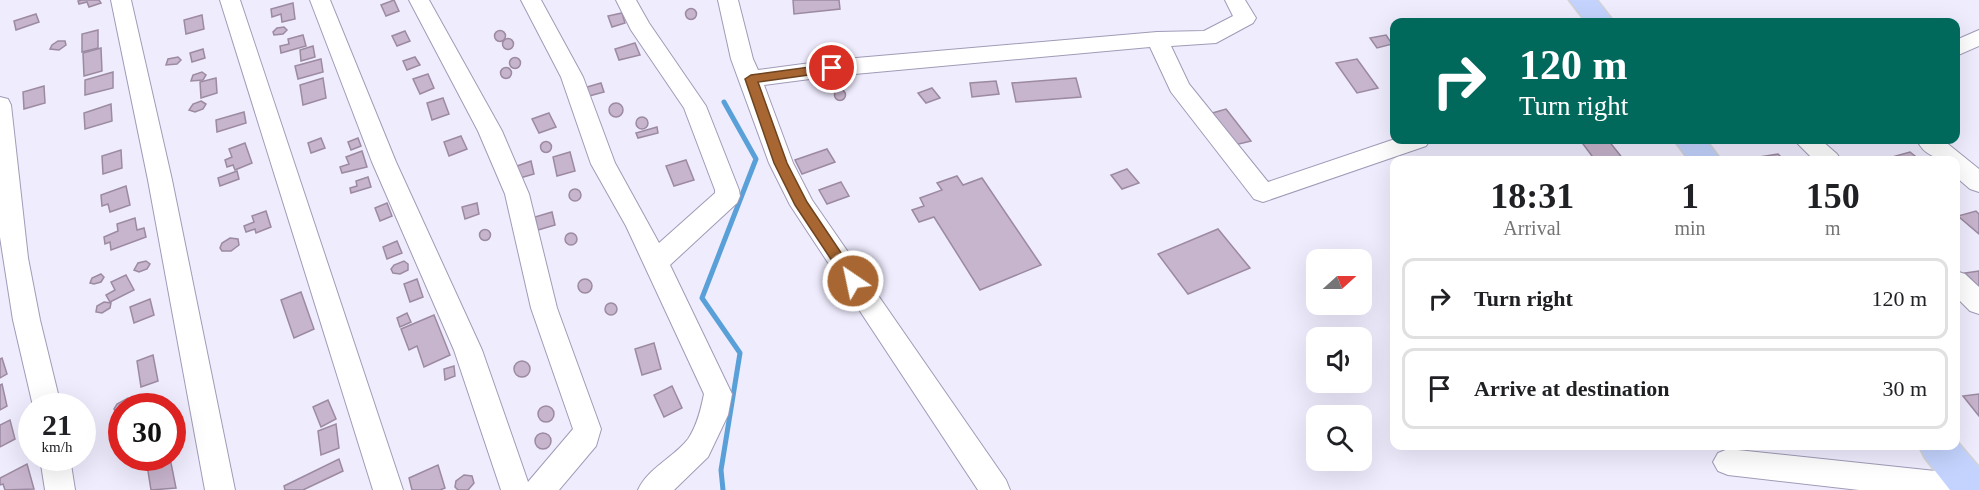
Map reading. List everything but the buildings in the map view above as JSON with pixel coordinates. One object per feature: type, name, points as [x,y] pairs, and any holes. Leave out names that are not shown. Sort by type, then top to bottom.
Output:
[{"type":"highway","points":[[1583,0],[1597,18]]},
{"type":"highway","points":[[1692,144],[1703,156]]},
{"type":"highway","points":[[1941,450],[1974,489]]},
{"type":"street","points":[[121,0],[160,180],[220,490]]},
{"type":"street","points":[[230,0],[388,490]]},
{"type":"street","points":[[320,0],[384,162],[468,350],[516,490]]},
{"type":"street","points":[[419,0],[490,131],[517,194],[544,308],[587,429],[586,437],[540,490]]},
{"type":"street","points":[[531,0],[572,77],[603,164],[638,225],[717,394],[714,415],[698,448],[653,490]]},
{"type":"street","points":[[626,0],[639,25],[695,106],[728,196],[656,262]]},
{"type":"street","points":[[728,0],[742,59],[781,163],[802,205],[995,490]]},
{"type":"street","points":[[751,79],[832,68],[1157,39],[1208,38],[1245,18],[1235,0]]},
{"type":"street","points":[[1960,47],[1979,37]]},
{"type":"street","points":[[1157,39],[1179,87],[1263,192],[1406,144]]},
{"type":"street","points":[[0,105],[12,235],[24,310],[43,377],[45,393]]},
{"type":"street","points":[[1811,144],[1824,156]]},
{"type":"street","points":[[1933,144],[1947,156]]},
{"type":"street","points":[[1960,167],[1979,183]]},
{"type":"street","points":[[1960,285],[1979,303]]},
{"type":"street","points":[[1728,462],[1974,489]]},
{"type":"street","points":[[57,471],[60,490]]},
{"type":"waterway","points":[[723,490],[721,470],[740,353],[702,298],[756,159],[724,102]]},
{"type":"route","points":[[832,68],[751,79],[781,163],[802,205],[853,281]]}]
